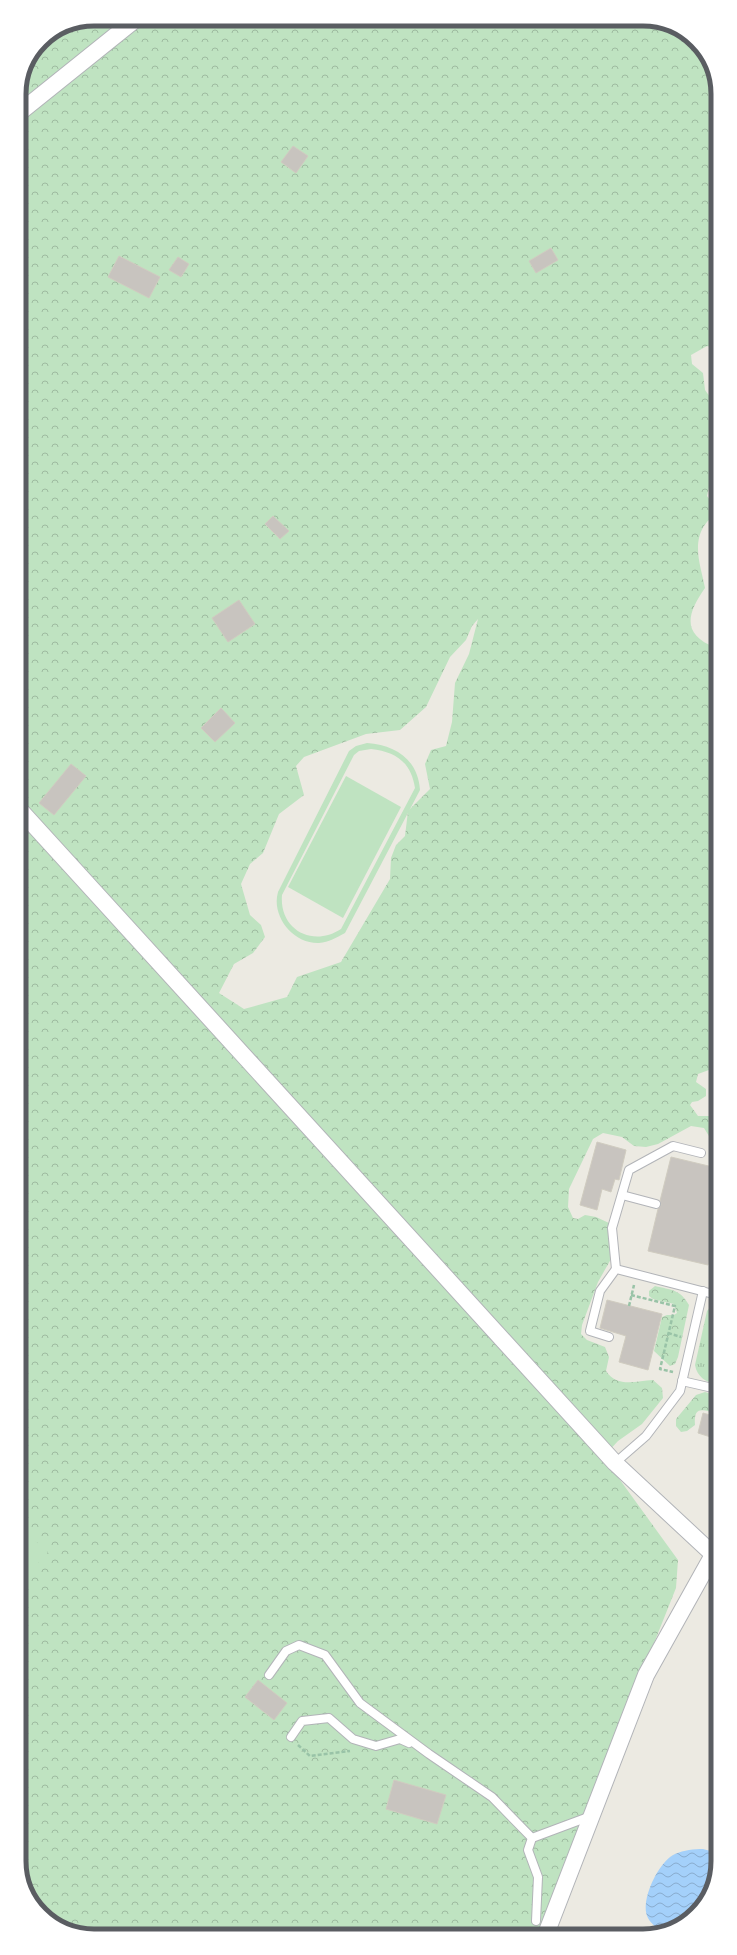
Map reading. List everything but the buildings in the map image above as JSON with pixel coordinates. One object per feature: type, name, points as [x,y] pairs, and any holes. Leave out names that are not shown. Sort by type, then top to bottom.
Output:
[{"type":"street","points":[[26,108],[127,26]]},
{"type":"street","points":[[26,817],[615,1463],[711,1553]]},
{"type":"street","points":[[548,1929],[646,1675],[711,1564]]},
{"type":"lane","points":[[609,1337],[590,1331],[600,1291],[616,1269],[612,1228],[629,1170],[674,1146],[701,1153]]},
{"type":"lane","points":[[622,1195],[656,1204]]},
{"type":"lane","points":[[616,1269],[711,1293]]},
{"type":"lane","points":[[615,1463],[646,1436],[680,1392],[703,1291]]},
{"type":"lane","points":[[683,1378],[711,1387]]},
{"type":"lane","points":[[270,1675],[286,1651],[299,1645],[325,1655],[360,1703],[492,1797],[532,1838]]},
{"type":"lane","points":[[291,1737],[302,1721],[329,1718],[353,1739],[376,1746],[400,1739],[423,1749]]},
{"type":"lane","points":[[532,1838],[592,1816]]},
{"type":"lane","points":[[532,1838],[528,1850],[538,1877],[536,1921]]},
{"type":"path","points":[[629,1306],[636,1275]]},
{"type":"path","points":[[631,1295],[675,1306],[660,1369],[683,1378]]},
{"type":"path","points":[[291,1737],[310,1756],[376,1746]]},
{"type":"green space","points":[[94,26],[647,26],[656,27],[677,35],[694,49],[706,68],[709,77],[711,94],[711,347],[707,346],[691,355],[692,364],[703,373],[705,390],[710,397],[711,396],[711,483],[707,496],[711,501],[711,517],[700,533],[698,556],[705,588],[694,606],[691,615],[691,622],[692,630],[697,636],[711,645],[711,1069],[698,1074],[696,1082],[706,1089],[706,1096],[698,1101],[692,1102],[690,1105],[698,1116],[709,1116],[711,1114],[711,1139],[704,1128],[691,1126],[658,1144],[646,1147],[634,1146],[622,1137],[603,1133],[593,1139],[569,1189],[568,1207],[573,1218],[578,1219],[585,1215],[596,1217],[609,1223],[611,1259],[598,1282],[582,1325],[581,1334],[587,1340],[605,1347],[609,1357],[606,1371],[616,1380],[621,1382],[634,1382],[653,1380],[662,1388],[663,1398],[642,1424],[618,1441],[605,1455],[607,1462],[678,1560],[676,1588],[540,1929],[90,1929],[81,1928],[60,1920],[43,1906],[33,1891],[28,1878],[26,1860],[26,90],[28,77],[33,64],[40,53],[49,43],[60,35],[72,30],[81,27]],"holes":[[[478,619],[469,654],[455,683],[452,722],[446,746],[431,750],[425,764],[430,789],[408,811],[405,836],[396,845],[391,858],[390,879],[341,962],[297,977],[287,997],[244,1009],[219,993],[234,964],[253,953],[265,937],[261,925],[250,915],[241,884],[250,864],[263,853],[279,814],[304,795],[296,766],[304,757],[366,734],[400,730],[426,707],[450,657],[466,640],[472,626]]]},
{"type":"green space","points":[[367,743],[378,744],[404,756],[415,770],[420,790],[345,933],[326,942],[309,942],[293,934],[281,919],[277,901],[278,892],[349,751],[356,746]],"holes":[[[371,749],[380,750],[395,756],[406,765],[410,771],[415,788],[341,929],[330,934],[309,936],[292,926],[286,917],[282,907],[282,895],[354,755],[359,751]]]},
{"type":"green space","points":[[346,776],[401,807],[343,918],[288,887]]},
{"type":"green space","points":[[655,1286],[679,1293],[689,1305],[678,1357],[675,1364],[670,1366],[654,1351],[662,1317],[677,1313],[674,1304],[653,1299],[649,1296],[649,1291]]},
{"type":"green space","points":[[710,1307],[711,1383],[700,1376],[695,1365],[707,1311]]},
{"type":"green space","points":[[705,1392],[711,1394],[711,1412],[698,1411],[696,1413],[695,1425],[687,1431],[681,1432],[676,1426],[676,1419],[696,1395]]},
{"type":"green space","points":[[26,1532],[48,1552],[26,1576]]},
{"type":"water","points":[[703,1849],[711,1851],[710,1869],[707,1883],[702,1895],[691,1909],[681,1917],[669,1924],[656,1927],[648,1918],[646,1911],[648,1892],[652,1882],[669,1858],[675,1854],[689,1850]]}]
